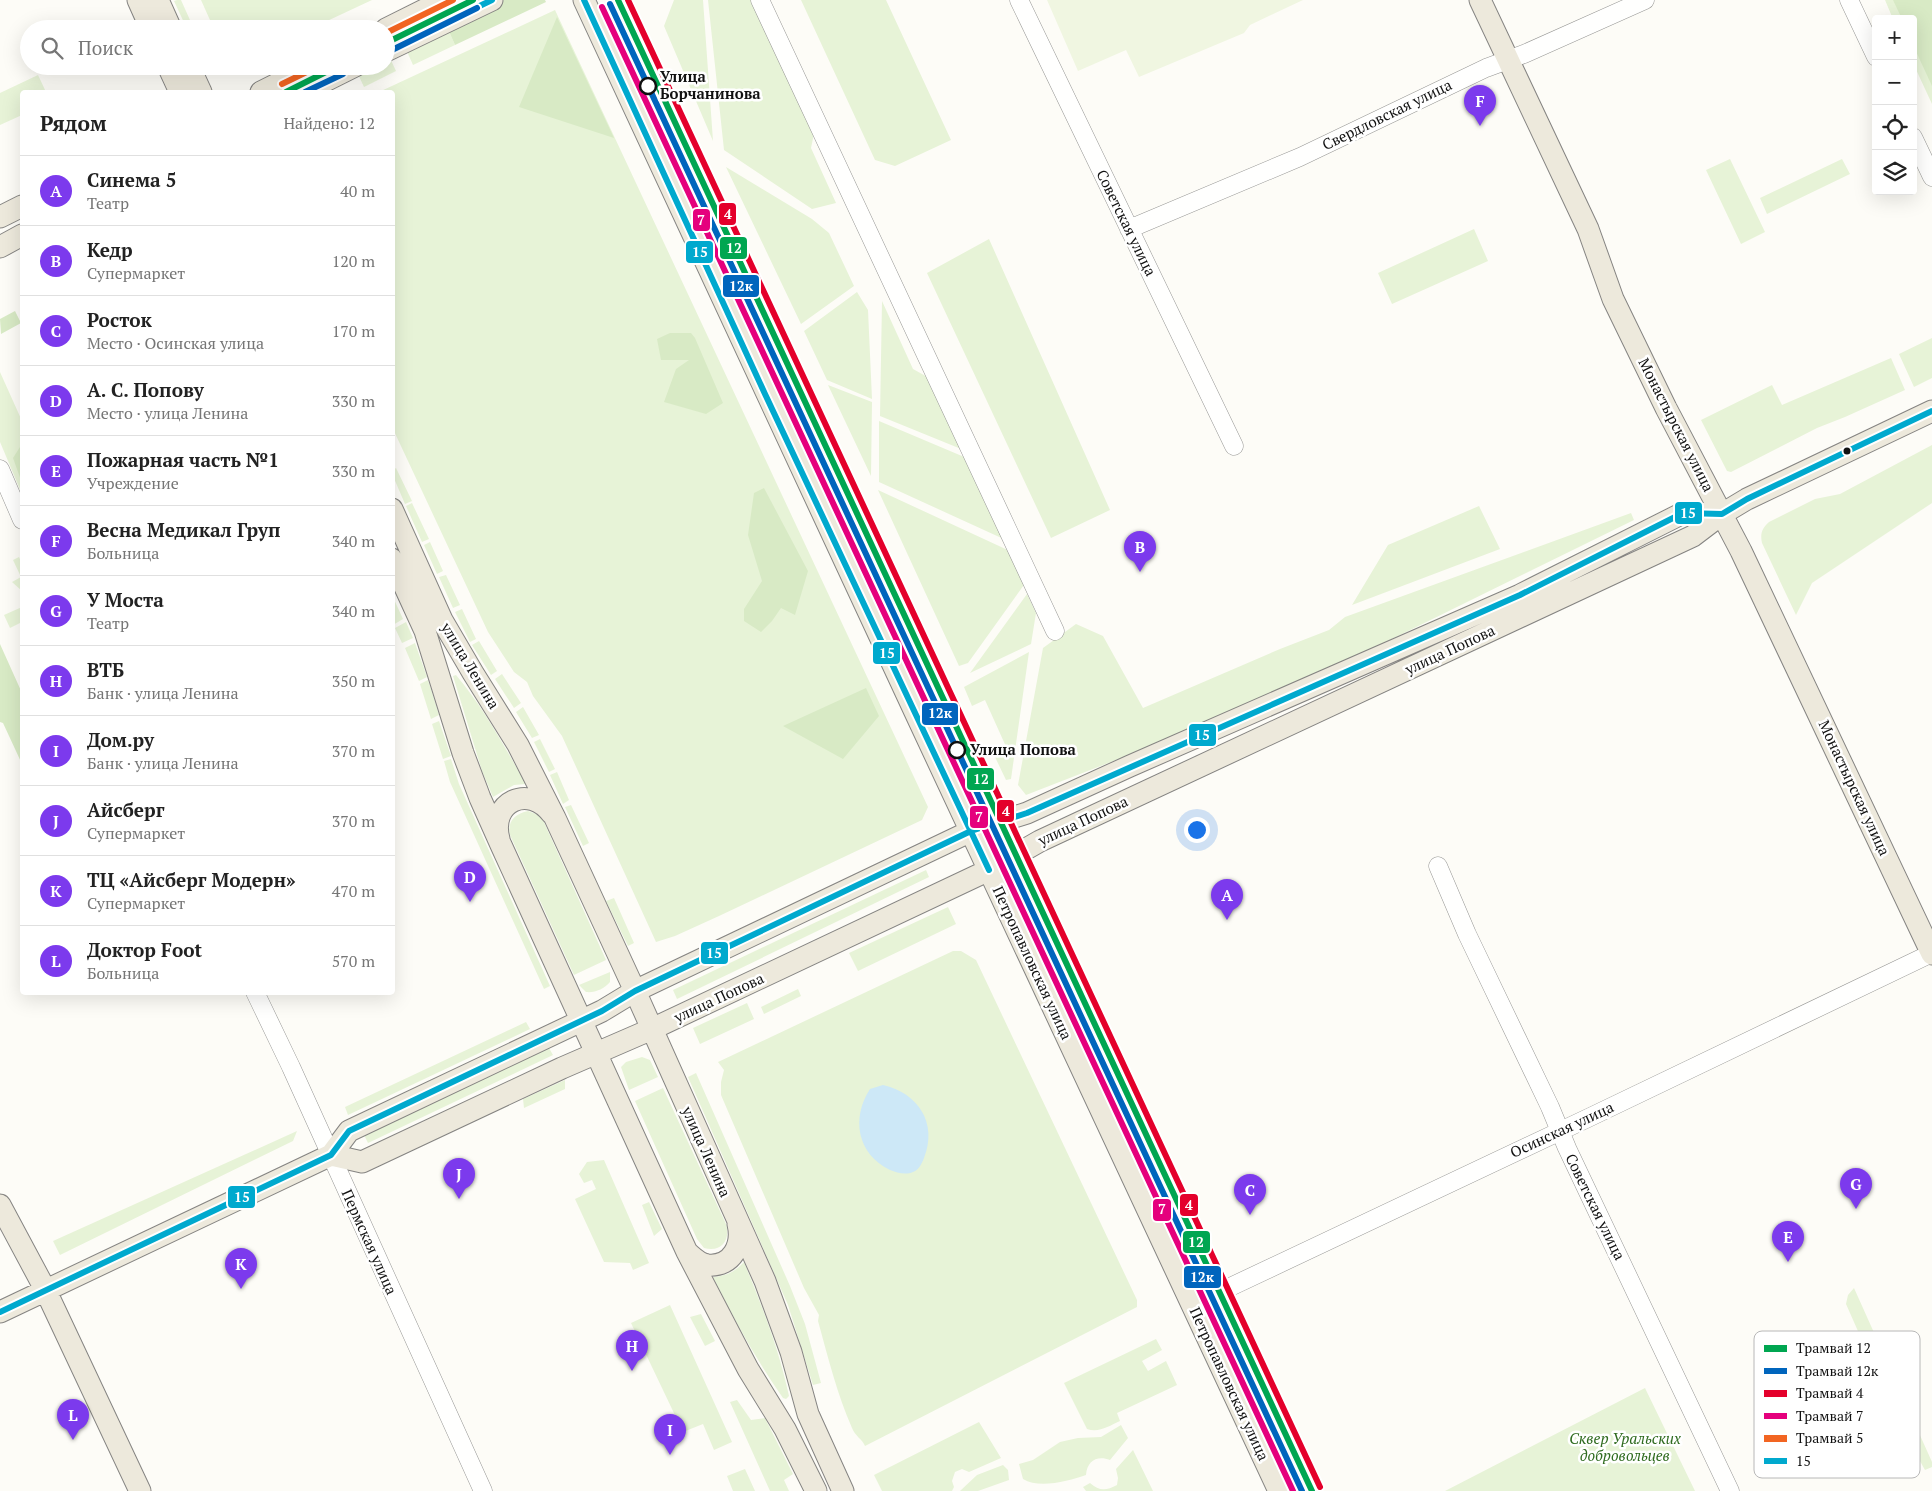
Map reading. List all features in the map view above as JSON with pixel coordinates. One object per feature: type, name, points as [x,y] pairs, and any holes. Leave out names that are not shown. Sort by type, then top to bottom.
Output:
[{"type":"main road","points":[[138,0],[147,20]]},
{"type":"main road","points":[[158,0],[167,20]]},
{"type":"main road","points":[[395,24],[444,0]]},
{"type":"main road","points":[[395,47],[492,0]]},
{"type":"main road","name":"Петропавловская улица","points":[[584,0],[769,403],[971,831],[1278,1491]]},
{"type":"main road","name":"Монастырская улица","points":[[1480,0],[1588,229],[1614,299],[1666,408],[1680,431],[1706,486],[1742,551],[1932,953]]},
{"type":"main road","points":[[172,75],[179,90]]},
{"type":"main road","points":[[193,75],[200,90]]},
{"type":"main road","points":[[265,90],[295,75]]},
{"type":"main road","points":[[307,90],[337,75]]},
{"type":"main road","points":[[0,217],[20,207]]},
{"type":"main road","points":[[0,247],[20,236]]},
{"type":"main road","name":"улица Попова","points":[[331,1155],[362,1162],[597,1053],[652,1030],[989,870],[1040,841],[1693,536],[1722,514],[1747,499],[1932,411]]},
{"type":"main road","name":"улица Попова","points":[[0,1312],[331,1155],[349,1131],[581,1020],[635,991],[971,831],[1027,813],[1520,595],[1682,513],[1722,514]]},
{"type":"main road","name":"улица Ленина","points":[[395,516],[442,620],[518,745],[555,818],[635,991],[771,1299],[791,1352],[808,1414],[843,1491]]},
{"type":"main road","name":"улица Ленина","points":[[395,566],[425,631],[463,753],[501,845],[687,1252],[748,1369],[785,1429],[816,1491]]},
{"type":"main road","name":"улица Ленина","points":[[501,845],[497,828],[498,822],[503,810],[510,802],[521,798],[533,800],[546,807],[555,818]]},
{"type":"main road","points":[[0,1205],[45,1289],[140,1491]]},
{"type":"main road","points":[[687,1252],[698,1262],[708,1265],[726,1260],[736,1250],[740,1240],[738,1224]]},
{"type":"street","points":[[760,0],[1055,631]]},
{"type":"street","name":"Советская улица","points":[[1019,0],[1234,446]]},
{"type":"street","name":"Свердловская улица","points":[[1129,230],[1300,157],[1462,80],[1645,0]]},
{"type":"street","points":[[1849,0],[1872,49]]},
{"type":"street","points":[[1917,145],[1932,177]]},
{"type":"street","points":[[0,469],[20,515]]},
{"type":"street","name":"Советская улица","points":[[1438,866],[1467,934],[1730,1491]]},
{"type":"street","name":"Осинская улица","points":[[1192,1305],[1932,953]]},
{"type":"street","name":"Пермская улица","points":[[256,995],[483,1491]]},
{"type":"green space","points":[[181,0],[190,20],[183,20],[174,1]]},
{"type":"green space","points":[[201,0],[372,0],[329,20],[210,20]]},
{"type":"green space","points":[[504,0],[545,0],[546,2],[455,45],[447,27]]},
{"type":"green space","points":[[674,0],[703,0],[713,141],[664,26]]},
{"type":"green space","points":[[708,0],[755,0],[815,129],[811,148],[836,203],[812,209],[724,150]]},
{"type":"green space","points":[[801,0],[886,0],[951,140],[895,166],[875,160]]},
{"type":"green space","points":[[1047,0],[1303,0],[1250,25],[1244,33],[1139,77],[1126,50],[1078,71]]},
{"type":"green space","points":[[1885,0],[1932,0],[1932,104],[1917,72],[1917,15],[1891,15]]},
{"type":"green space","points":[[1893,0],[1932,0],[1932,86],[1917,54],[1917,15],[1900,15]]},
{"type":"green space","points":[[555,10],[928,807],[922,820],[719,916],[675,936],[656,942],[562,736],[533,696],[527,682],[514,672],[488,632],[395,433],[395,90],[383,90]]},
{"type":"green space","points":[[557,17],[614,138],[519,107]]},
{"type":"green space","points":[[447,27],[455,45],[413,65],[405,47]]},
{"type":"green space","points":[[38,75],[45,90],[20,90],[20,116],[0,125],[0,93]]},
{"type":"green space","points":[[358,75],[388,75],[364,87]]},
{"type":"green space","points":[[1730,159],[1765,232],[1741,244],[1706,170]]},
{"type":"green space","points":[[1842,159],[1850,174],[1767,214],[1760,198]]},
{"type":"green space","points":[[726,167],[812,219],[829,233],[854,286],[801,324]]},
{"type":"green space","points":[[1474,229],[1488,261],[1392,304],[1378,273]]},
{"type":"green space","points":[[989,239],[1110,510],[1051,538],[927,273]]},
{"type":"green space","points":[[857,292],[868,310],[872,399],[827,380],[804,331]]},
{"type":"green space","points":[[882,301],[913,369],[931,379],[966,451],[880,416]]},
{"type":"green space","points":[[15,311],[20,324],[1,334],[0,319]]},
{"type":"green space","points":[[670,333],[691,333],[695,338],[723,403],[706,414],[664,402],[676,369],[689,360],[661,360],[657,339]]},
{"type":"green space","points":[[1932,338],[1932,378],[1914,387],[1899,354]]},
{"type":"green space","points":[[1891,358],[1905,390],[1817,428],[1731,472],[1727,471],[1701,420],[1772,385],[1782,405]]},
{"type":"green space","points":[[0,372],[20,417],[20,489],[0,442]]},
{"type":"green space","points":[[828,385],[872,402],[871,476]]},
{"type":"green space","points":[[879,421],[969,459],[1008,541],[879,482]]},
{"type":"green space","points":[[1932,445],[1932,503],[1812,583],[1796,615],[1762,543],[1762,531],[1769,522],[1815,499],[1840,494]]},
{"type":"green space","points":[[20,447],[20,477],[13,458]]},
{"type":"green space","points":[[395,469],[412,501],[405,504],[395,481]]},
{"type":"green space","points":[[764,488],[808,571],[795,615],[781,608],[761,632],[744,621],[744,609],[762,581],[748,535],[754,493]]},
{"type":"green space","points":[[878,490],[1012,552],[1026,582],[968,663],[959,666]]},
{"type":"green space","points":[[412,503],[429,539],[422,542],[406,506]]},
{"type":"green space","points":[[1479,506],[1500,549],[1352,605],[1388,545]]},
{"type":"green space","points":[[1631,513],[1634,520],[1398,636],[1224,718],[1026,795],[1018,785],[1043,648],[1076,624],[1103,636],[1143,708],[1329,630],[1345,617]]},
{"type":"green space","points":[[430,542],[443,571],[437,574],[424,545]]},
{"type":"green space","points":[[19,557],[20,575],[13,560]]},
{"type":"green space","points":[[446,575],[460,605],[453,608],[439,577]]},
{"type":"green space","points":[[20,578],[20,589],[12,582]]},
{"type":"green space","points":[[1027,594],[1036,613],[1031,644],[970,673]]},
{"type":"green space","points":[[395,602],[403,619],[395,624]]},
{"type":"green space","points":[[20,608],[20,623],[10,628],[4,615]]},
{"type":"green space","points":[[462,609],[476,639],[470,642],[455,612]]},
{"type":"green space","points":[[406,622],[413,638],[402,643],[395,628]]},
{"type":"green space","points":[[479,641],[497,671],[491,675],[472,645]]},
{"type":"green space","points":[[415,643],[427,677],[419,681],[405,648]]},
{"type":"green space","points":[[0,644],[20,689],[20,760],[3,723],[0,722]]},
{"type":"green space","points":[[1029,652],[1011,779],[1006,780],[995,757],[1008,751],[985,700],[972,706],[964,687]]},
{"type":"green space","points":[[502,674],[521,703],[514,708],[495,679]]},
{"type":"green space","points":[[456,675],[485,714],[526,784],[514,785],[493,797],[482,771],[453,676]]},
{"type":"green space","points":[[428,680],[439,715],[431,719],[420,684]]},
{"type":"green space","points":[[866,688],[879,716],[843,759],[783,726]]},
{"type":"green space","points":[[523,707],[539,735],[532,738],[516,712]]},
{"type":"green space","points":[[439,721],[451,756],[443,759],[432,724]]},
{"type":"green space","points":[[540,739],[555,769],[549,772],[534,742]]},
{"type":"green space","points":[[451,759],[459,784],[550,986],[544,989],[450,782],[444,761]]},
{"type":"green space","points":[[557,772],[569,800],[563,804],[550,775]]},
{"type":"green space","points":[[571,805],[589,843],[583,846],[565,807]]},
{"type":"green space","points":[[528,811],[536,814],[543,820],[606,960],[574,975],[510,835],[509,830],[513,819],[519,814]]},
{"type":"green space","points":[[926,870],[929,877],[677,999],[673,990]]},
{"type":"green space","points":[[614,898],[634,943],[628,946],[606,901]]},
{"type":"green space","points":[[948,907],[956,924],[858,971],[849,953]]},
{"type":"green space","points":[[953,951],[961,951],[976,960],[1137,1300],[1137,1307],[865,1446],[853,1431],[842,1402],[818,1321],[819,1315],[804,1288],[721,1095],[721,1082],[724,1070],[718,1062]]},
{"type":"green space","points":[[610,972],[610,982],[599,990],[586,992],[579,985]]},
{"type":"green space","points":[[798,989],[801,996],[764,1014],[761,1007]]},
{"type":"green space","points":[[747,1003],[754,1019],[700,1044],[693,1028]]},
{"type":"green space","points":[[526,1022],[530,1029],[348,1115],[345,1107]]},
{"type":"green space","points":[[549,1048],[553,1055],[368,1143],[364,1135]]},
{"type":"green space","points":[[642,1057],[650,1060],[658,1077],[629,1090],[621,1067],[626,1062]]},
{"type":"green space","points":[[696,1073],[790,1286],[805,1324],[821,1383],[813,1385],[788,1305],[688,1077]]},
{"type":"green space","points":[[565,1080],[565,1089],[524,1108],[523,1099]]},
{"type":"green space","points":[[663,1088],[726,1224],[726,1240],[720,1247],[715,1249],[704,1248],[697,1239],[635,1101]]},
{"type":"green space","points":[[297,1131],[293,1141],[60,1255],[53,1241]]},
{"type":"green space","points":[[604,1160],[649,1263],[633,1270],[630,1263],[604,1262],[575,1199],[596,1189],[592,1180],[584,1183],[579,1174],[587,1162]]},
{"type":"green space","points":[[649,1202],[662,1229],[654,1236],[642,1205]]},
{"type":"green space","points":[[744,1262],[764,1311],[775,1345],[789,1396],[786,1399],[783,1398],[773,1384],[737,1324],[713,1277],[730,1273]]},
{"type":"green space","points":[[1854,1288],[1873,1331],[1858,1331],[1846,1304],[1848,1295]]},
{"type":"green space","points":[[670,1305],[732,1442],[714,1450],[703,1424],[683,1432],[631,1323]]},
{"type":"green space","points":[[701,1314],[715,1341],[705,1346],[690,1317]]},
{"type":"green space","points":[[1156,1339],[1162,1350],[1142,1361],[1148,1371],[1166,1361],[1177,1385],[1117,1413],[1120,1421],[1108,1427],[1100,1430],[1087,1429],[1064,1383]]},
{"type":"green space","name":"Сквер Уральских добровольцев","points":[[1645,1388],[1695,1491],[1445,1491]]},
{"type":"green space","points":[[737,1400],[751,1420],[765,1418],[793,1474],[784,1480],[789,1491],[770,1491],[730,1402]]},
{"type":"green space","points":[[979,1422],[1001,1458],[969,1472],[962,1469],[955,1472],[952,1481],[954,1487],[952,1491],[882,1491],[874,1475]]},
{"type":"green space","points":[[1121,1425],[1128,1438],[1110,1460],[1101,1458],[1094,1460],[1088,1466],[1086,1475],[1063,1482],[1045,1484],[1023,1479],[1019,1464],[1033,1460],[1060,1442],[1078,1438],[1101,1437]]},
{"type":"green space","points":[[1920,1435],[1932,1462],[1932,1467],[1925,1470],[1920,1461]]},
{"type":"green space","points":[[1133,1450],[1153,1491],[1086,1491],[1083,1487],[1090,1483],[1096,1488],[1103,1489],[1117,1485],[1116,1469]]},
{"type":"green space","points":[[1003,1465],[1008,1470],[1009,1480],[978,1491],[960,1491],[977,1475]]},
{"type":"green space","points":[[745,1469],[755,1491],[733,1491],[727,1476]]},
{"type":"water","points":[[883,1085],[895,1089],[915,1102],[922,1111],[926,1122],[928,1145],[924,1158],[919,1168],[910,1173],[896,1172],[879,1163],[870,1155],[860,1134],[860,1112],[864,1100],[870,1089]]},
{"type":"tram line","name":"5","points":[[395,29],[453,0]]},
{"type":"tram line","name":"12","points":[[395,39],[473,0]]},
{"type":"tram line","name":"12","points":[[618,0],[1312,1491]]},
{"type":"tram line","name":"4","points":[[628,0],[1320,1487]]},
{"type":"tram line","name":"12к","points":[[610,4],[1302,1491]]},
{"type":"tram line","name":"7","points":[[602,7],[1293,1491]]},
{"type":"tram line","name":"12к","points":[[395,49],[477,8]]},
{"type":"tram line","name":"5","points":[[282,84],[300,75]]},
{"type":"tram line","name":"12","points":[[290,90],[320,75]]},
{"type":"tram line","name":"12к","points":[[309,90],[341,75]]},
{"type":"transit line","name":"15","points":[[395,47],[492,0]]},
{"type":"transit line","name":"15","points":[[584,0],[765,394],[989,870]]},
{"type":"transit line","name":"15","points":[[307,90],[336,75]]},
{"type":"transit line","name":"15","points":[[0,1312],[331,1155],[349,1131],[602,1011],[635,991],[971,831],[1027,813],[1520,595],[1683,513],[1722,514],[1747,499],[1932,411]]},
{"type":"place","name":"Улица Борчанинова","points":[[648,86]]},
{"type":"place","name":"Весна Медикал Груп","points":[[1480,126]]},
{"type":"place","name":"Кедр","points":[[1140,572]]},
{"type":"place","name":"Улица Попова","points":[[957,750]]},
{"type":"place","name":"А. С. Попову","points":[[470,902]]},
{"type":"place","name":"Синема 5","points":[[1227,920]]},
{"type":"place","name":"Айсберг","points":[[459,1199]]},
{"type":"place","name":"У Моста","points":[[1856,1209]]},
{"type":"place","name":"Росток","points":[[1250,1215]]},
{"type":"place","name":"Пожарная часть №1","points":[[1788,1262]]},
{"type":"place","name":"ТЦ «Айсберг Модерн»","points":[[241,1289]]},
{"type":"place","name":"ВТБ","points":[[632,1371]]},
{"type":"place","name":"Доктор Foot","points":[[73,1440]]},
{"type":"place","name":"Дом.ру","points":[[670,1455]]}]
